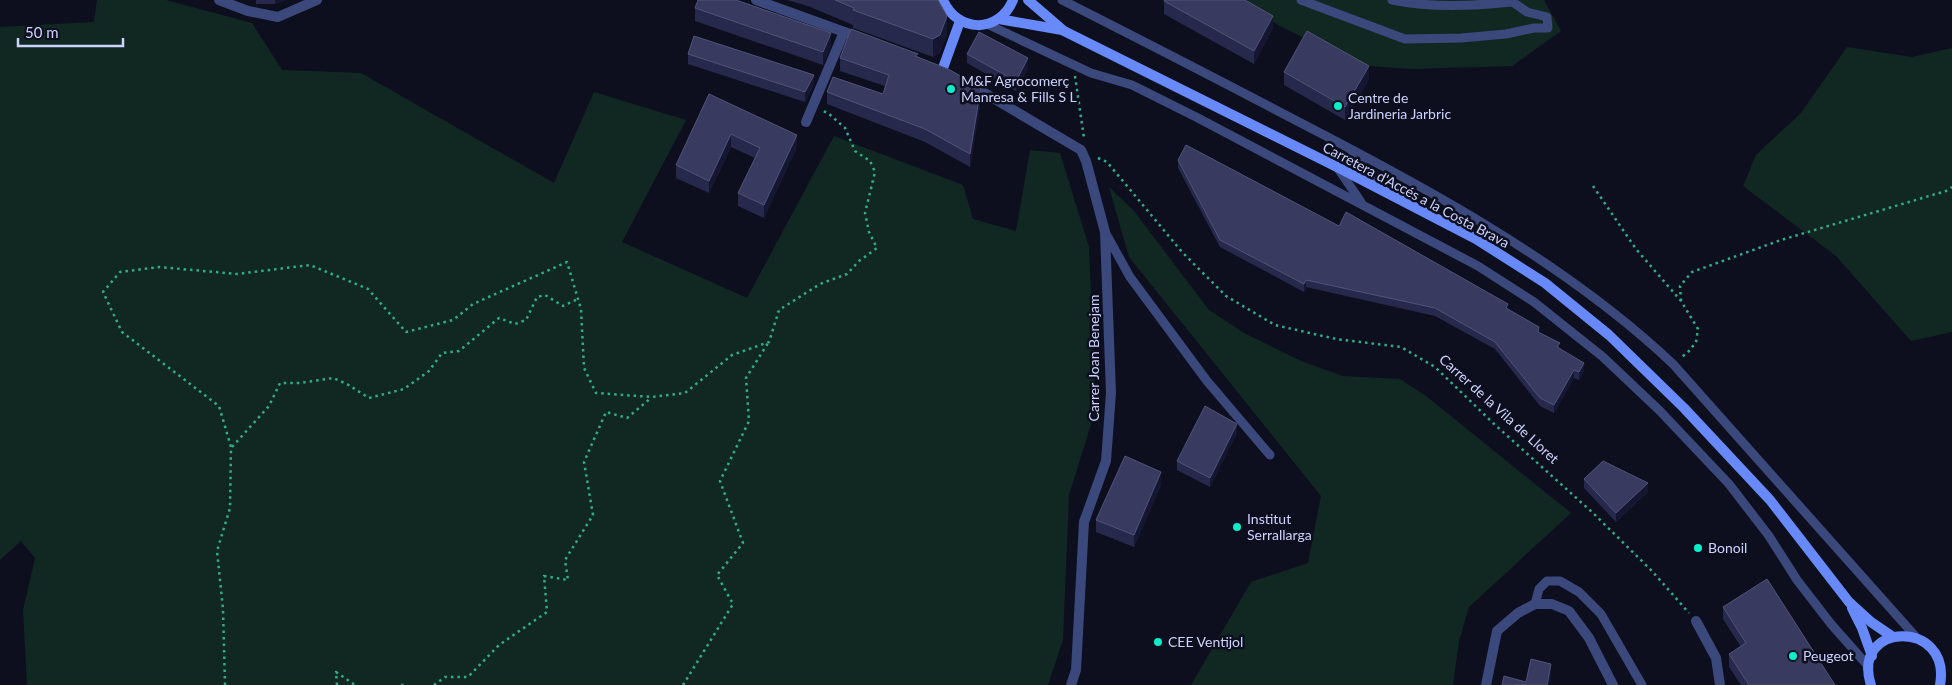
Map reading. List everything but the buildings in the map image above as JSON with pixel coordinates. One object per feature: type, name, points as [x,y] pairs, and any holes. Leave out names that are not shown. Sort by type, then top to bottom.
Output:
[{"type":"main road","points":[[941,1],[951,14],[960,21],[971,24],[987,24],[999,18],[1008,10],[1013,0]]},
{"type":"main road","name":"Carretera d'Accés a la Costa Brava","points":[[1028,0],[1064,31],[1337,167],[1476,239],[1545,283],[1609,335],[1684,408],[1770,500],[1850,602],[1871,622],[1893,637]]},
{"type":"main road","name":"Carretera d'Accés a la Costa Brava","points":[[999,18],[1064,31]]},
{"type":"main road","points":[[947,71],[960,21]]},
{"type":"main road","name":"Carretera d'Accés a la Costa Brava","points":[[1850,602],[1872,656]]},
{"type":"main road","points":[[1869,683],[1869,667],[1872,656],[1881,644],[1893,637],[1904,635],[1916,637],[1929,644],[1938,655],[1942,670],[1940,685]]},
{"type":"street","points":[[219,0],[248,11],[278,17],[317,0]]},
{"type":"street","points":[[756,0],[871,42]]},
{"type":"street","points":[[806,122],[844,32]]},
{"type":"street","points":[[947,71],[1084,152]]},
{"type":"street","name":"Carrer Joan Benejam","points":[[1071,685],[1076,670],[1084,522],[1106,461],[1111,393],[1105,232],[1084,152]]},
{"type":"street","points":[[1486,685],[1497,631],[1518,613],[1535,604],[1552,604],[1569,611],[1588,638],[1613,685]]},
{"type":"street","points":[[1696,620],[1716,658],[1720,685]]},
{"type":"lane","points":[[1062,0],[1350,148],[1482,222],[1579,288],[1651,344],[1673,364],[1916,637]]},
{"type":"lane","points":[[1301,0],[1405,39],[1461,38],[1506,34],[1534,28],[1548,28],[1547,17],[1527,12],[1511,1],[1444,6],[1410,4],[1392,0]]},
{"type":"lane","points":[[987,24],[1091,73],[1132,85],[1478,266],[1534,302],[1603,357],[1660,411],[1729,484],[1769,536],[1798,580],[1831,624],[1869,667]]},
{"type":"lane","points":[[1350,148],[1381,190]]},
{"type":"lane","points":[[1337,167],[1345,182],[1364,205]]},
{"type":"lane","points":[[1105,232],[1130,276],[1207,381],[1270,455]]},
{"type":"lane","points":[[1535,604],[1538,589],[1547,581],[1560,581],[1579,592],[1601,614],[1642,685]]},
{"type":"path","points":[[1074,65],[1084,152]]},
{"type":"path","points":[[683,685],[733,604],[716,575],[743,543],[720,481],[749,421],[746,378],[769,342],[779,310],[820,284],[848,274],[859,261],[877,248],[869,232],[865,213],[875,172],[870,161],[855,151],[845,128],[828,113],[813,107]]},
{"type":"path","name":"Carrer de la Vila de Lloret","points":[[1084,152],[1107,162],[1182,252],[1226,296],[1275,325],[1336,339],[1400,347],[1434,367],[1593,513],[1652,570],[1696,620]]},
{"type":"path","points":[[1592,186],[1636,249],[1681,300],[1698,329],[1696,342],[1689,351],[1673,364]]},
{"type":"path","points":[[1681,300],[1680,286],[1692,272],[1782,240],[1946,191],[1952,187]]},
{"type":"path","points":[[225,685],[222,609],[217,551],[230,508],[231,448],[219,406],[122,332],[103,292],[120,272],[159,268],[238,274],[310,264],[368,289],[406,332],[453,320],[473,304],[567,262],[581,309],[584,368],[596,393],[652,397],[684,393],[732,355],[769,342]]},
{"type":"path","points":[[231,448],[270,406],[280,383],[300,383],[334,378],[369,398],[404,389],[429,371],[442,353],[459,350],[499,318],[515,324],[526,320],[537,297],[545,295],[563,306],[578,299]]},
{"type":"path","points":[[434,685],[445,677],[468,677],[499,645],[547,612],[544,576],[568,580],[565,560],[593,515],[584,462],[606,412],[627,418],[652,397]]},
{"type":"path","points":[[337,685],[336,672],[355,685]]},
{"type":"green space","points":[[97,0],[166,0],[252,23],[282,70],[361,73],[554,183],[594,92],[686,120],[622,242],[747,298],[834,136],[963,185],[973,219],[1016,231],[1030,150],[1060,153],[1089,247],[1096,408],[1069,495],[1063,640],[1048,685],[27,685],[23,610],[35,558],[21,541],[0,560],[0,27],[94,22]]},
{"type":"green space","points":[[1244,0],[1544,0],[1561,31],[1512,66],[1409,69],[1358,65],[1278,25],[1248,5]]},
{"type":"green space","points":[[1847,47],[1912,57],[1952,48],[1952,332],[1911,341],[1836,256],[1743,186],[1756,155],[1801,113]]},
{"type":"green space","points":[[1109,187],[1134,211],[1209,310],[1246,334],[1301,361],[1343,376],[1400,379],[1426,396],[1571,513],[1469,607],[1459,641],[1453,685],[1191,685],[1251,582],[1308,563],[1321,496],[1129,257]]},
{"type":"place","name":"M&F Agrocomerç Manresa & Fills S L","points":[[951,89]]},
{"type":"place","name":"Centre de Jardineria Jarbric","points":[[1338,106]]},
{"type":"place","name":"Institut Serrallarga","points":[[1237,527]]},
{"type":"place","name":"Bonoil","points":[[1698,548]]},
{"type":"place","name":"CEE Ventijol","points":[[1158,642]]},
{"type":"place","name":"Peugeot","points":[[1793,656]]}]
